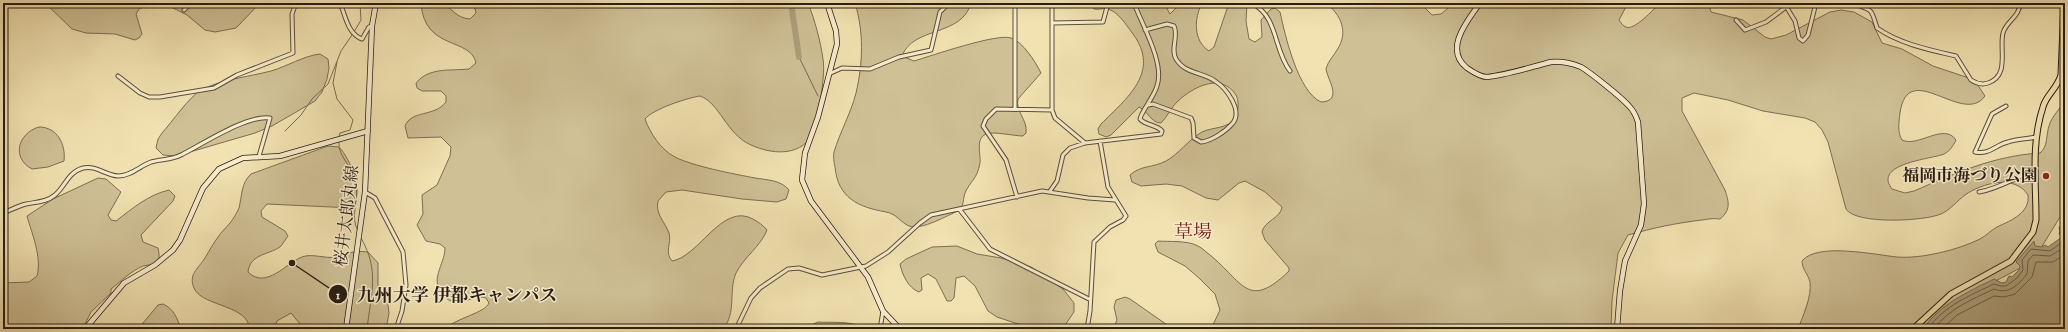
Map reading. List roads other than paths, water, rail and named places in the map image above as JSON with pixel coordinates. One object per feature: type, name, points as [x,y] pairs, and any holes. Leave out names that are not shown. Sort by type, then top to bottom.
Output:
[{"type":"main road","points":[[1913,329],[1951,294],[2011,261],[2033,232],[2036,220],[2036,137],[2044,104],[2058,84],[2061,75],[2064,3]]},
{"type":"street","points":[[184,10],[191,3]]},
{"type":"street","points":[[118,76],[140,93],[153,98],[214,88],[238,75],[293,54],[292,14],[296,3]]},
{"type":"street","points":[[340,3],[351,31],[355,35],[362,39],[369,27],[372,26]]},
{"type":"street","name":"桜井太郎丸線","points":[[346,329],[365,192],[372,26],[376,3]]},
{"type":"street","points":[[827,3],[836,31],[837,44],[831,73],[805,153],[802,180],[811,201],[861,268],[874,288],[883,311],[900,329]]},
{"type":"street","points":[[831,73],[847,68],[874,68],[899,57],[931,50],[940,12],[949,3]]},
{"type":"street","points":[[1015,3],[1015,109]]},
{"type":"street","points":[[1025,3],[1052,4],[1052,110],[1055,118],[1085,143]]},
{"type":"street","points":[[1050,191],[1057,181],[1062,155],[1070,148],[1085,143],[1161,134],[1162,131],[1158,127],[1146,124],[1140,119],[1149,105],[1156,89],[1159,75],[1152,49],[1134,3]]},
{"type":"street","points":[[1252,3],[1269,17],[1281,54],[1290,71]]},
{"type":"street","points":[[1480,3],[1458,38],[1457,47],[1460,58],[1470,71],[1486,77],[1551,62],[1570,64],[1581,68],[1629,105],[1635,114],[1638,122],[1644,204],[1641,225],[1625,261],[1620,291],[1617,329]]},
{"type":"street","points":[[1784,3],[1795,21],[1799,38],[1803,41],[1808,36],[1816,3]]},
{"type":"street","points":[[1853,3],[1872,12],[1875,15],[1877,28],[1890,36],[1956,56],[1971,80],[1983,84],[1996,79],[2000,74],[2002,68],[2003,33],[2017,13],[2020,3]]},
{"type":"street","points":[[1052,23],[1103,22],[1106,7]]},
{"type":"street","points":[[1736,20],[1745,30],[1766,22],[1786,7]]},
{"type":"street","points":[[1145,30],[1167,24],[1174,26],[1176,34],[1174,50],[1175,58],[1187,69],[1212,78],[1220,85],[1233,102],[1236,118],[1224,131],[1201,142],[1194,138],[1193,123],[1191,118],[1153,104],[1149,105]]},
{"type":"street","points":[[2006,106],[1992,114],[1975,152],[1982,154],[1990,152],[2007,142],[2036,137]]},
{"type":"street","points":[[1017,197],[1006,160],[983,126],[986,119],[996,109],[1052,110]]},
{"type":"street","points":[[3,212],[25,204],[51,198],[60,190],[72,173],[83,168],[91,167],[113,175],[125,175],[150,163],[179,156],[207,140],[243,124],[264,118],[270,118],[260,156]]},
{"type":"street","points":[[85,329],[124,283],[160,261],[173,250],[180,240],[203,188],[219,170],[243,158],[280,156],[345,136],[368,131]]},
{"type":"street","points":[[1087,329],[1090,311],[1089,299],[1094,242],[1110,227],[1126,218],[1125,213],[1114,200],[1108,187],[1100,141]]},
{"type":"street","points":[[1979,192],[1994,189],[2019,175],[2035,170]]},
{"type":"street","points":[[736,329],[751,298],[760,288],[788,269],[799,268],[822,275],[861,268],[888,252],[931,215],[960,210],[1042,191],[1050,191],[1088,198],[1114,200]]},
{"type":"street","points":[[365,192],[375,198],[403,252],[406,285],[402,311],[396,329]]},
{"type":"street","points":[[960,210],[990,249],[1089,299]]},
{"type":"street","points":[[880,329],[883,311]]},
{"type":"water","points":[[2059,227],[2065,227],[2065,329],[1923,329],[1938,312],[1965,294],[1994,279],[2002,283],[2006,282],[2009,276],[2012,277],[2019,270],[2020,266],[2016,262],[2034,241],[2035,246],[2042,247],[2045,245],[2048,247],[2062,237],[2059,234]]},
{"type":"waterway","points":[[354,32],[361,20],[360,3]]},
{"type":"waterway","points":[[791,3],[799,57]]},
{"type":"waterway","points":[[285,131],[301,115],[312,99],[328,84],[341,51],[352,35]]},
{"type":"waterway","points":[[799,57],[818,96]]},
{"type":"waterway","points":[[337,62],[333,83],[337,99],[353,120],[350,130],[340,133],[339,137]]},
{"type":"waterway","points":[[339,140],[341,153],[356,179],[357,191],[354,215],[358,231]]},
{"type":"waterway","points":[[361,238],[371,261],[373,282],[367,329]]},
{"type":"place","name":"福岡市海づり公園","points":[[2046,176]]},
{"type":"place","name":"九州大学 伊都キャンパス","points":[[292,263]]},
{"type":"district","name":"草場","points":[[1193,232]]}]
